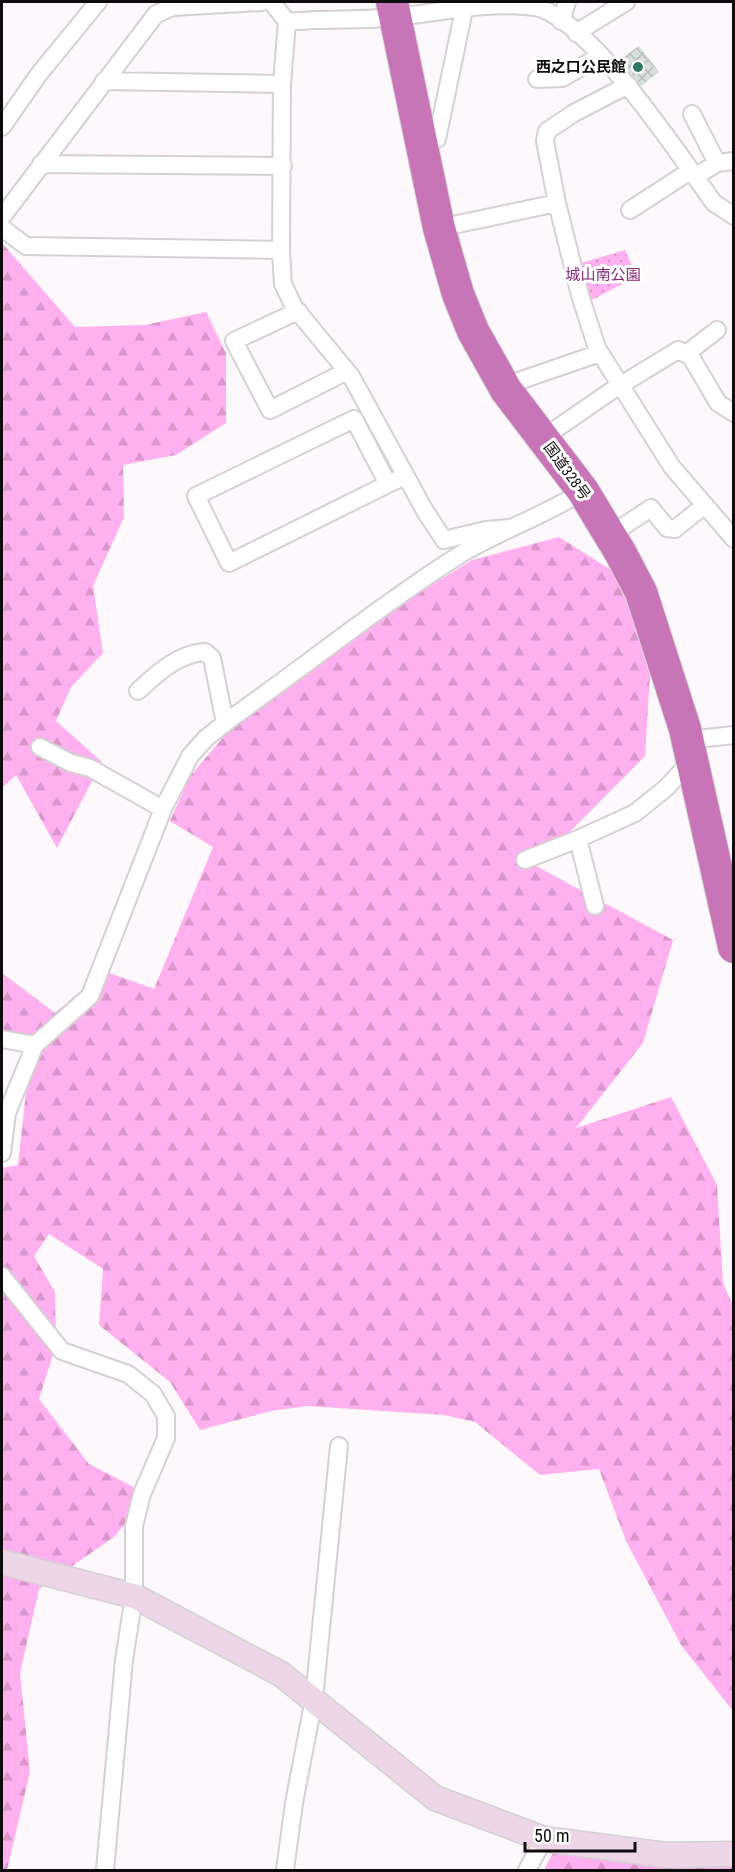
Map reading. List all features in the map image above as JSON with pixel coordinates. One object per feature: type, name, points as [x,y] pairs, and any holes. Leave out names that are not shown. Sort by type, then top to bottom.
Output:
[{"type":"highway","name":"国道328号","points":[[394,9],[439,228],[458,294],[473,331],[504,387],[583,491],[641,592],[690,750],[732,926]]},
{"type":"street","points":[[2,128],[39,74],[98,2]]},
{"type":"street","points":[[2,217],[156,14],[173,7],[262,2]]},
{"type":"street","points":[[272,2],[287,22],[282,84],[280,249],[283,284],[298,311],[347,371],[405,476],[444,540],[486,530],[510,528]]},
{"type":"street","points":[[287,22],[464,3],[508,2],[539,8],[576,33],[628,85],[714,203],[734,216]]},
{"type":"street","points":[[561,21],[567,2]]},
{"type":"street","points":[[576,33],[626,2]]},
{"type":"street","points":[[422,144],[437,139],[464,3]]},
{"type":"street","points":[[537,79],[562,78],[600,56]]},
{"type":"street","points":[[104,81],[282,84]]},
{"type":"street","points":[[628,85],[574,113],[547,131],[545,141],[557,203],[580,295],[600,353],[672,467],[734,539]]},
{"type":"street","points":[[630,210],[693,174],[725,162],[692,114]]},
{"type":"street","points":[[41,164],[282,166]]},
{"type":"street","points":[[439,228],[557,203]]},
{"type":"street","points":[[2,228],[26,246],[280,249]]},
{"type":"street","points":[[298,311],[234,341],[270,410],[347,371]]},
{"type":"street","points":[[686,354],[717,330]]},
{"type":"street","points":[[543,438],[678,350],[691,357],[718,403],[734,414]]},
{"type":"street","points":[[504,387],[600,353]]},
{"type":"street","points":[[388,484],[354,419],[196,496],[229,563],[405,476]]},
{"type":"street","points":[[2,1153],[7,1113],[35,1045],[90,996],[163,809],[190,756],[206,738],[225,723],[423,580],[462,554],[510,528],[555,509],[583,491]]},
{"type":"street","points":[[610,535],[651,508],[667,528],[675,529],[705,505]]},
{"type":"street","points":[[138,691],[158,672],[194,652],[205,652],[212,658],[225,723]]},
{"type":"street","points":[[525,860],[635,813],[666,788],[690,750],[734,735]]},
{"type":"street","points":[[40,747],[71,763],[90,768],[163,809]]},
{"type":"street","points":[[578,839],[595,906]]},
{"type":"street","points":[[2,1039],[35,1045]]},
{"type":"street","points":[[2,1276],[62,1351],[128,1374],[153,1394],[165,1416],[166,1438],[142,1494],[134,1526],[134,1596],[124,1660],[105,1870]]},
{"type":"street","points":[[285,1870],[294,1803],[314,1699],[339,1446]]},
{"type":"street","points":[[2,1562],[134,1596],[281,1674],[435,1797],[544,1839],[666,1855],[734,1854]]},
{"type":"street","points":[[527,1870],[544,1839]]},
{"type":"green space","points":[[2,243],[75,327],[145,325],[206,312],[226,353],[226,423],[176,455],[123,465],[124,517],[93,586],[103,653],[71,687],[56,721],[102,762],[57,848],[16,775],[2,788]]},
{"type":"green space","name":"城山南公園","points":[[625,250],[637,276],[590,301],[581,263]]},
{"type":"green space","points":[[559,537],[619,575],[650,675],[645,756],[536,866],[673,940],[643,1043],[576,1128],[671,1097],[717,1185],[723,1283],[734,1308],[733,1711],[681,1645],[626,1541],[599,1469],[540,1475],[475,1422],[444,1415],[307,1406],[271,1411],[200,1430],[170,1382],[99,1325],[103,1269],[49,1234],[34,1256],[55,1292],[56,1345],[39,1399],[89,1464],[149,1495],[114,1537],[39,1589],[20,1673],[30,1772],[7,1870],[2,1870],[2,1168],[18,1165],[32,1037],[2,1030],[2,973],[55,1013],[104,971],[154,989],[213,847],[170,821],[190,776],[251,705],[340,643],[472,560]]},
{"type":"green space","points":[[559,1841],[733,1855],[733,1870],[544,1870]]},
{"type":"building","name":"西之口公民館","points":[[639,46],[659,72],[641,86],[619,60]]},
{"type":"place","name":"西之口公民館","points":[[638,67]]}]
